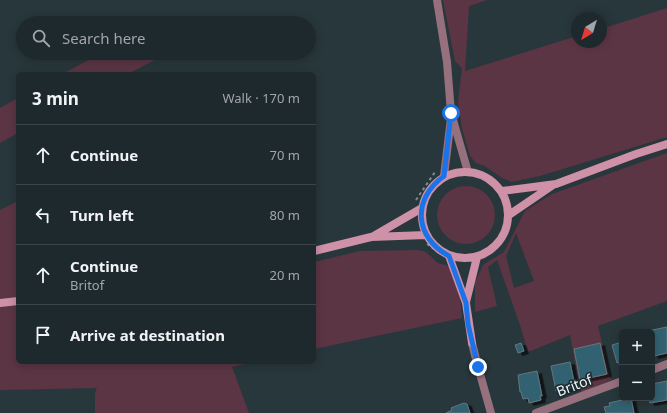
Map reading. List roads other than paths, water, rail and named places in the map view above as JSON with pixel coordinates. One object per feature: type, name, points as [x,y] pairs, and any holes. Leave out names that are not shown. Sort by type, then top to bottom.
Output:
[{"type":"main road","points":[[509,215],[556,184],[667,144]]},
{"type":"main road","points":[[422,236],[422,208],[424,198],[436,182],[444,176],[456,172],[481,174],[493,181],[502,191],[507,203],[509,215],[505,234],[500,242],[493,248],[477,257],[463,259],[446,256]]},
{"type":"main road","points":[[502,191],[556,184]]},
{"type":"main road","points":[[372,237],[422,208]]},
{"type":"main road","points":[[316,251],[372,237],[422,236],[446,256],[466,303],[472,343]]},
{"type":"main road","points":[[466,303],[477,257]]},
{"type":"main road","points":[[0,302],[16,301]]},
{"type":"street","points":[[437,0],[447,62],[451,113],[444,176]]},
{"type":"street","points":[[451,113],[468,172]]},
{"type":"street","points":[[472,343],[491,413]]},
{"type":"street","points":[[655,369],[667,364]]},
{"type":"street","name":"Britof","points":[[536,413],[619,382]]}]
